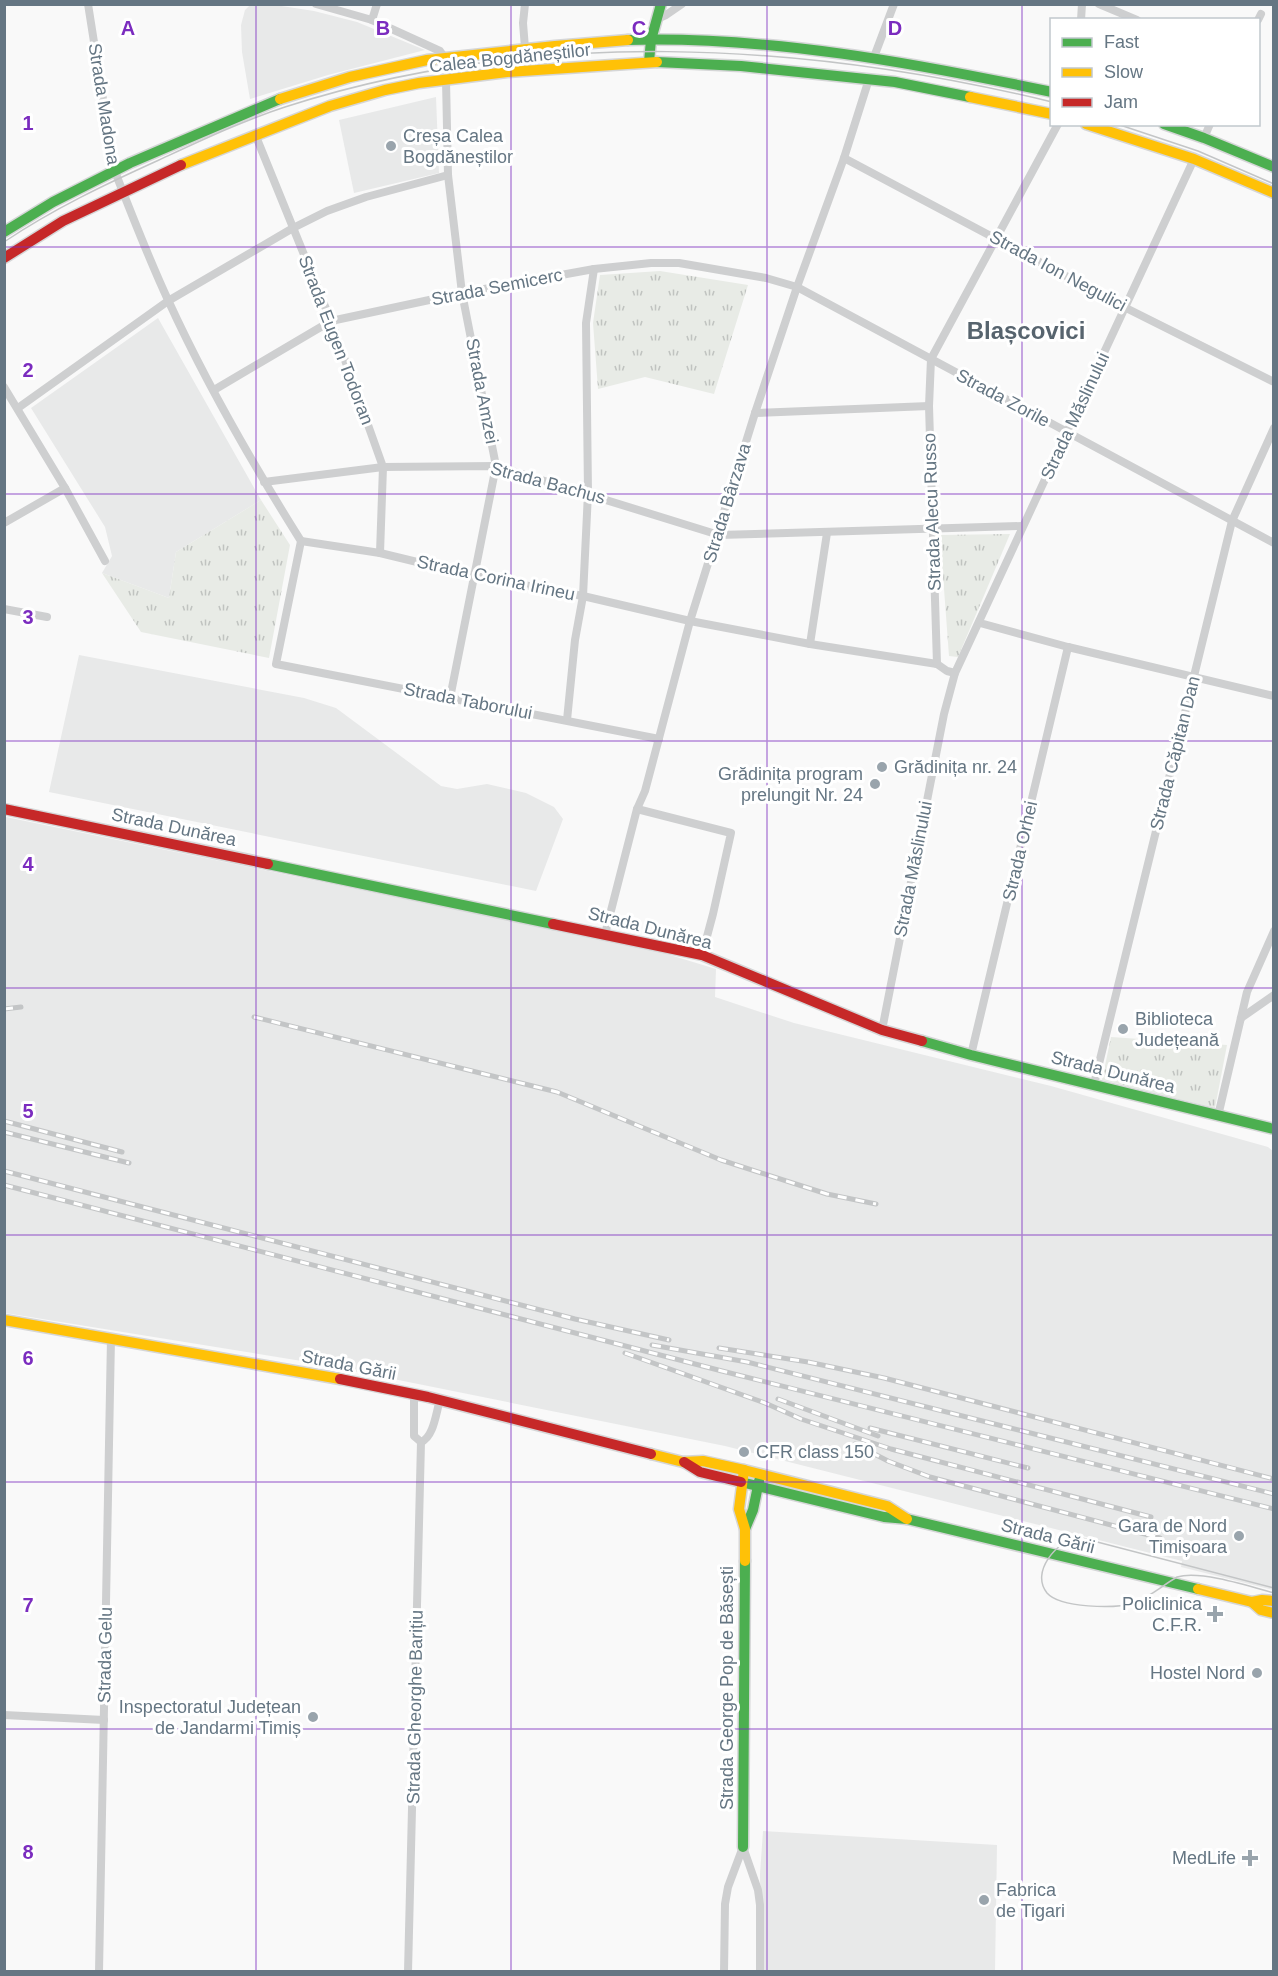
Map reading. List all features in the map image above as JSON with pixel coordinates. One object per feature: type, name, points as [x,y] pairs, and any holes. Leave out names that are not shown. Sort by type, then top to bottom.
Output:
[{"type":"main road","points":[[649,62],[651,40],[661,4]]},
{"type":"main road","name":"Calea Bogdăneștilor","points":[[4,232],[114,169],[285,97],[362,75],[445,58],[525,48],[651,40],[744,45],[874,57],[1050,92]]},
{"type":"main road","name":"Calea Bogdăneștilor","points":[[4,258],[63,221],[200,156],[351,99],[419,83],[507,72],[649,62],[753,67],[869,79],[935,89],[1050,114]]},
{"type":"main road","points":[[1092,126],[1194,159],[1274,193]]},
{"type":"main road","points":[[1170,126],[1274,167]]},
{"type":"main road","name":"Strada Dunărea","points":[[4,809],[702,955],[882,1030],[972,1055],[1274,1129]]},
{"type":"main road","name":"Strada Gării","points":[[4,1320],[305,1372],[440,1400],[683,1462],[700,1472],[884,1517],[907,1519],[1252,1602],[1262,1600],[1274,1602]]},
{"type":"main road","name":"Strada Gării","points":[[683,1462],[703,1461],[887,1506],[907,1519]]},
{"type":"main road","name":"Strada George Pop de Băsești","points":[[743,1847],[745,1529],[739,1509],[744,1470]]},
{"type":"main road","name":"Strada George Pop de Băsești","points":[[745,1529],[753,1510],[760,1474]]},
{"type":"main road","name":"Strada Gării","points":[[1252,1602],[1261,1610],[1274,1613]]},
{"type":"street","name":"Strada Madona","points":[[88,4],[114,169],[122,192],[168,301],[264,482],[301,541]]},
{"type":"street","points":[[316,4],[372,20],[438,50],[445,58]]},
{"type":"street","points":[[372,20],[377,4]]},
{"type":"street","points":[[525,4],[523,23],[525,48]]},
{"type":"street","points":[[657,19],[682,4]]},
{"type":"street","points":[[874,57],[894,4]]},
{"type":"street","points":[[1100,4],[1132,18]]},
{"type":"street","name":"Strada Bârzava","points":[[605,934],[637,809],[645,792],[690,621],[719,535],[755,412],[844,158],[869,79]]},
{"type":"street","name":"Strada Amzei","points":[[446,80],[448,175],[462,293],[496,466],[450,698]]},
{"type":"street","points":[[931,359],[1057,126]]},
{"type":"street","points":[[1204,138],[1209,126]]},
{"type":"street","name":"Strada Eugen Todoran","points":[[255,134],[331,321],[383,467],[380,553]]},
{"type":"street","name":"Strada Ion Negulici","points":[[844,158],[1126,308],[1274,382]]},
{"type":"street","name":"Strada Măslinului","points":[[882,1030],[944,714],[955,673],[1194,159]]},
{"type":"street","points":[[18,408],[168,301],[293,228],[327,212],[366,198],[448,175]]},
{"type":"street","name":"Strada Semicerc","points":[[214,390],[331,321],[462,293],[594,269],[651,263],[679,263],[758,276],[797,287]]},
{"type":"street","points":[[567,720],[575,640],[583,596],[588,493],[586,323],[594,269]]},
{"type":"street","name":"Strada Zorile","points":[[797,287],[1274,543]]},
{"type":"street","name":"Strada Alecu Russo","points":[[931,359],[929,406],[938,664]]},
{"type":"street","points":[[4,387],[65,488],[105,561]]},
{"type":"street","points":[[755,412],[929,406]]},
{"type":"street","name":"Strada Căpitan Dan","points":[[1094,1084],[1232,521],[1274,428]]},
{"type":"street","name":"Strada Bachus","points":[[264,482],[383,467],[496,466],[719,535],[1023,526]]},
{"type":"street","points":[[4,523],[65,488]]},
{"type":"street","points":[[810,644],[827,533]]},
{"type":"street","name":"Strada Corina Irineu","points":[[301,541],[380,553],[475,576],[583,596],[690,621],[810,644],[938,664]]},
{"type":"street","name":"Strada Taborului","points":[[301,541],[276,664],[659,739]]},
{"type":"street","points":[[4,609],[47,617]]},
{"type":"street","points":[[980,623],[1068,648],[1274,696]]},
{"type":"street","name":"Strada Orhei","points":[[972,1055],[1068,648]]},
{"type":"street","points":[[938,664],[947,671],[955,673]]},
{"type":"street","points":[[637,809],[731,833],[702,955]]},
{"type":"street","points":[[1218,1116],[1247,992],[1274,931]]},
{"type":"street","points":[[1240,1018],[1274,995]]},
{"type":"street","name":"Strada Gelu","points":[[99,1971],[111,1338]]},
{"type":"street","name":"Strada Gheorghe Barițiu","points":[[414,1395],[413,1431],[415,1439],[421,1442]]},
{"type":"street","name":"Strada Gheorghe Barițiu","points":[[421,1442],[426,1440],[430,1433],[440,1400]]},
{"type":"street","name":"Strada Gheorghe Barițiu","points":[[408,1971],[421,1442]]},
{"type":"street","points":[[4,1715],[104,1720]]},
{"type":"street","name":"Strada George Pop de Băsești","points":[[724,1971],[725,1904],[728,1887],[743,1847]]},
{"type":"street","name":"Strada George Pop de Băsești","points":[[743,1847],[758,1890],[760,1971]]},
{"type":"shaded area","points":[[250,5],[275,5],[314,11],[357,22],[425,50],[328,75],[250,99],[242,52],[241,25],[245,10]]},
{"type":"shaded area","name":"Creșa Calea Bogdăneștilor","points":[[436,97],[439,173],[354,193],[339,120]]},
{"type":"shaded area","points":[[158,318],[261,500],[176,552],[169,598],[102,573],[112,556],[105,527],[31,408]]},
{"type":"shaded area","points":[[79,655],[304,698],[336,708],[441,786],[457,789],[487,784],[526,793],[554,807],[563,819],[536,891],[49,792]]},
{"type":"shaded area","points":[[6,817],[657,951],[716,969],[715,997],[794,1023],[1051,1086],[1268,1147],[1274,1152],[1273,1590],[1181,1567],[1182,1561],[725,1446],[314,1363],[5,1313]]},
{"type":"shaded area","points":[[763,1831],[997,1845],[995,1971],[761,1972],[760,1874]]},
{"type":"green space","points":[[660,271],[748,285],[714,394],[645,377],[598,389],[593,323],[600,275]]},
{"type":"green space","points":[[261,500],[290,545],[269,658],[141,632],[102,573],[169,598],[176,552]]},
{"type":"green space","points":[[1010,534],[958,657],[949,656],[940,535]]},
{"type":"green space","points":[[1111,1037],[1227,1045],[1215,1108],[1102,1080]]},
{"type":"tram line","points":[[4,242],[41,219],[100,188],[253,119],[285,107],[379,81],[474,64],[570,54],[667,52],[764,56],[861,66],[957,81],[1050,102]]},
{"type":"tram line","points":[[1123,126],[1198,151],[1274,184]]},
{"type":"tram line","points":[[1274,1588],[1078,1537],[1062,1544],[1054,1551],[1044,1567],[1042,1576],[1047,1593],[1054,1598],[1063,1602],[1088,1606],[1133,1603],[1177,1577],[1187,1575],[1211,1577],[1274,1593]]},
{"type":"railway","points":[[4,1009],[21,1007]]},
{"type":"railway","points":[[254,1017],[557,1092],[721,1160],[827,1194],[876,1204]]},
{"type":"railway","points":[[4,1121],[122,1152]]},
{"type":"railway","points":[[4,1132],[129,1163]]},
{"type":"railway","points":[[4,1171],[575,1319],[669,1340]]},
{"type":"railway","points":[[4,1185],[722,1371],[1274,1509]]},
{"type":"railway","points":[[652,1345],[747,1362],[1274,1494]]},
{"type":"railway","points":[[719,1348],[808,1362],[884,1378],[1274,1479]]},
{"type":"railway","points":[[625,1353],[765,1403],[801,1419],[891,1449],[1151,1517]]},
{"type":"railway","points":[[778,1399],[878,1436]]},
{"type":"railway","points":[[870,1428],[1028,1468]]},
{"type":"railway","points":[[855,1444],[888,1461],[930,1477],[1160,1538]]},
{"type":"traffic: fast","points":[[649,62],[651,40],[661,4]]},
{"type":"traffic: fast","points":[[628,40],[735,42],[788,47],[948,71],[1050,92]]},
{"type":"traffic: fast","points":[[657,62],[741,66],[895,82],[970,97]]},
{"type":"traffic: fast","points":[[4,232],[53,202],[130,163],[280,99]]},
{"type":"traffic: fast","points":[[1170,126],[1274,167]]},
{"type":"traffic: fast","points":[[268,864],[553,924]]},
{"type":"traffic: fast","points":[[922,1041],[1274,1129]]},
{"type":"traffic: fast","points":[[745,1529],[753,1510],[759,1481]]},
{"type":"traffic: fast","points":[[741,1482],[884,1517],[907,1519],[1198,1589]]},
{"type":"traffic: fast","points":[[743,1847],[745,1561]]},
{"type":"traffic: slow","points":[[280,99],[350,77],[427,60],[628,40]]},
{"type":"traffic: slow","points":[[181,165],[330,106],[385,90],[419,83],[507,72],[657,62]]},
{"type":"traffic: slow","points":[[970,97],[1050,114]]},
{"type":"traffic: slow","points":[[1092,126],[1194,159],[1274,193]]},
{"type":"traffic: slow","points":[[4,1320],[340,1379]]},
{"type":"traffic: slow","points":[[651,1454],[683,1462],[703,1461],[744,1470]]},
{"type":"traffic: slow","points":[[745,1561],[745,1529],[739,1509],[744,1470],[887,1506],[907,1519]]},
{"type":"traffic: slow","points":[[1198,1589],[1252,1602],[1261,1610],[1274,1613]]},
{"type":"traffic: slow","points":[[1252,1602],[1274,1601]]},
{"type":"traffic: jam","points":[[4,258],[63,221],[181,165]]},
{"type":"traffic: jam","points":[[4,809],[268,864]]},
{"type":"traffic: jam","points":[[553,924],[702,955],[882,1030],[922,1041]]},
{"type":"traffic: jam","points":[[340,1379],[428,1397],[651,1454]]},
{"type":"traffic: jam","points":[[684,1462],[700,1472],[741,1482]]},
{"type":"place","name":"Creșa Calea Bogdăneștilor","points":[[391,146]]},
{"type":"place","name":"Grădinița nr. 24","points":[[882,767]]},
{"type":"place","name":"Grădinița program prelungit Nr. 24","points":[[875,784]]},
{"type":"place","name":"Biblioteca Județeană","points":[[1123,1029]]},
{"type":"place","name":"CFR class 150","points":[[744,1452]]},
{"type":"place","name":"Gara de Nord Timișoara","points":[[1239,1536]]},
{"type":"place","name":"Policlinica C.F.R.","points":[[1215,1614]]},
{"type":"place","name":"Hostel Nord","points":[[1257,1673]]},
{"type":"place","name":"Inspectoratul Județean de Jandarmi Timiș","points":[[313,1717]]},
{"type":"place","name":"MedLife","points":[[1250,1858]]},
{"type":"place","name":"Fabrica de Tigari","points":[[984,1900]]},
{"type":"district","name":"Blașcovici","points":[[1026,330]]}]
